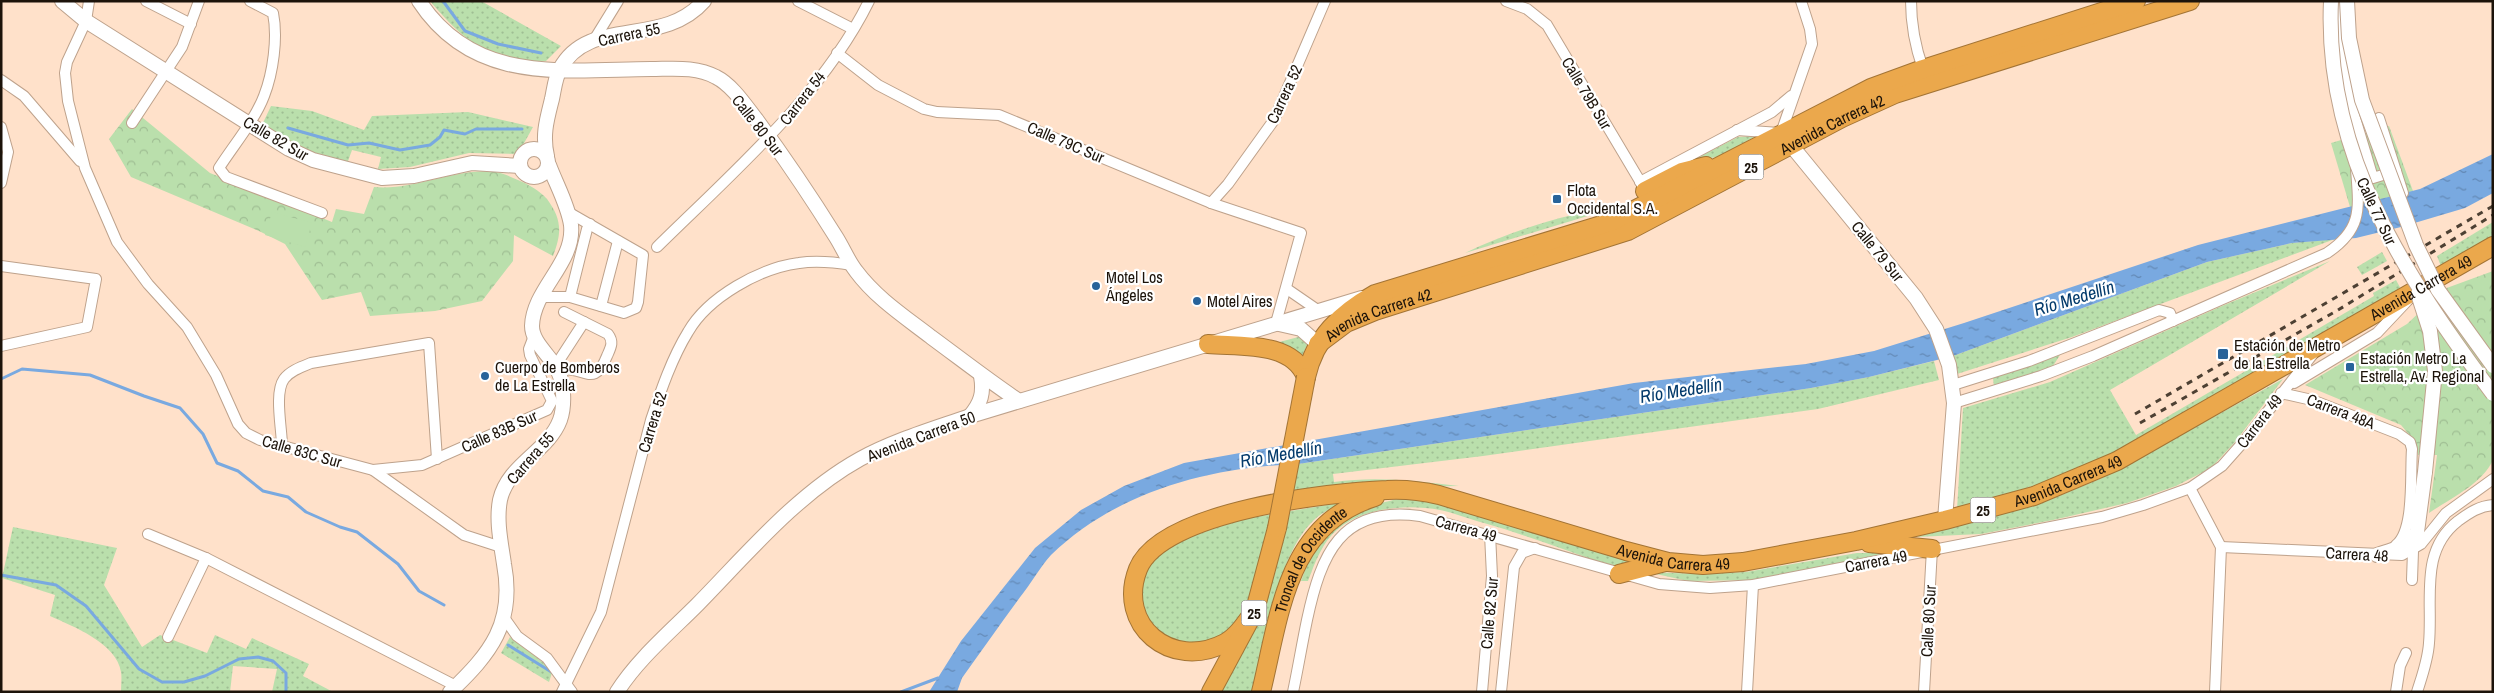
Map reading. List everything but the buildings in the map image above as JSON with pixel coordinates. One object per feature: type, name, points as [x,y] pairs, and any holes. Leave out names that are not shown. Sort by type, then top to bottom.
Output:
[{"type":"highway","name":"Avenida Carrera 42","points":[[1318,344],[1346,323],[1375,311],[1607,239],[1648,221],[1726,180],[1786,139],[1872,88],[1923,69],[2136,1]]},
{"type":"highway","name":"Avenida Carrera 42","points":[[1318,344],[1346,312],[1375,294],[1591,229],[1646,191],[1671,192],[1728,161],[1842,118],[1902,92],[2190,1]]},
{"type":"highway","points":[[1646,191],[1682,172],[1728,161]]},
{"type":"highway","points":[[1671,192],[1726,180]]},
{"type":"highway","name":"Avenida Carrera 49","points":[[1422,491],[1668,562],[1703,565],[1724,564],[1856,541],[1946,520],[2034,496],[2096,471],[2143,448],[2318,347],[2415,285],[2493,246]]},
{"type":"highway","points":[[1208,344],[1278,351],[1297,361],[1306,377]]},
{"type":"highway","name":"Troncal de Occidente","points":[[1211,692],[1255,610],[1277,528],[1306,377],[1318,344]]},
{"type":"highway","points":[[1255,610],[1238,633],[1226,642],[1208,650],[1188,653],[1175,651],[1164,646],[1150,635],[1142,625],[1136,611],[1133,596],[1134,580],[1138,567],[1148,552],[1162,541],[1223,516],[1266,504],[1295,499],[1386,490],[1422,491]]},
{"type":"highway","name":"Troncal de Occidente","points":[[1261,692],[1293,569],[1307,544],[1320,528],[1337,513],[1358,502],[1382,494],[1422,491]]},
{"type":"highway","points":[[1856,541],[1932,549]]},
{"type":"highway","points":[[1619,574],[1668,562]]},
{"type":"street","name":"Calle 82 Sur","points":[[62,1],[86,21],[302,156],[342,169],[382,178],[414,176],[472,163],[520,166]]},
{"type":"street","points":[[85,168],[68,101],[65,73],[67,62],[86,21],[89,1]]},
{"type":"street","points":[[146,1],[191,24]]},
{"type":"street","points":[[132,123],[182,47],[199,1]]},
{"type":"street","points":[[250,1],[273,13],[273,49],[268,85],[264,98],[219,168],[220,172],[226,178],[322,213]]},
{"type":"street","name":"Calle 80 Sur","points":[[419,1],[440,29],[469,51],[505,64],[559,70],[686,69],[715,76],[724,83],[769,136],[837,238],[852,265],[887,303],[938,338],[981,376],[1019,401]]},
{"type":"street","points":[[594,40],[618,1]]},
{"type":"street","name":"Carrera 55","points":[[527,150],[540,138],[544,131],[559,70],[569,57],[594,40],[610,35],[654,30],[686,19],[704,1]]},
{"type":"street","points":[[798,1],[853,29]]},
{"type":"street","name":"Carrera 54","points":[[657,247],[786,120],[837,53],[869,1]]},
{"type":"street","name":"Carrera 52","points":[[1211,203],[1228,184],[1274,120],[1325,1]]},
{"type":"street","name":"Calle 79B Sur","points":[[1506,1],[1527,9],[1547,25],[1646,191]]},
{"type":"street","points":[[1737,130],[1786,139],[1794,94],[1812,44],[1810,29],[1801,1]]},
{"type":"street","points":[[1912,1],[1911,21],[1914,42],[1923,69]]},
{"type":"street","name":"Calle 77 Sur","points":[[2331,1],[2334,81],[2344,126],[2355,160],[2382,225],[2415,285],[2493,394]]},
{"type":"street","name":"Calle 77 Sur","points":[[2338,1],[2342,61],[2349,98],[2373,178],[2396,171]]},
{"type":"street","name":"Calle 77 Sur","points":[[2347,1],[2349,38],[2362,100],[2416,245],[2438,290],[2493,366]]},
{"type":"street","name":"Calle 79C Sur","points":[[837,53],[878,84],[924,109],[937,112],[999,115],[1211,203],[1301,233],[1286,289]]},
{"type":"street","points":[[1,80],[24,96],[72,149],[85,168]]},
{"type":"street","points":[[1646,191],[1737,130],[1779,108],[1794,94]]},
{"type":"street","points":[[2379,118],[2415,230]]},
{"type":"street","points":[[1,127],[8,152],[1,183]]},
{"type":"street","name":"Carrera 55","points":[[453,689],[485,655],[505,619],[508,592],[501,547],[499,508],[506,485],[522,463],[555,430],[561,418],[563,402],[555,368],[534,336],[532,327],[534,315],[541,297],[569,247],[571,226],[568,212],[559,194],[548,160],[544,131]]},
{"type":"street","name":"Calle 79 Sur","points":[[1786,139],[1927,313],[1936,329],[1953,385],[1954,403],[1946,520]]},
{"type":"street","points":[[533,177],[544,174],[548,160],[540,149],[527,150],[521,157],[520,166],[525,174],[559,194]]},
{"type":"street","points":[[1954,403],[2084,360],[2327,253],[2348,237],[2356,223],[2358,212],[2355,160]]},
{"type":"street","name":"Calle 83C Sur","points":[[85,168],[117,242],[131,262],[187,327],[216,375],[238,424],[246,432],[260,440],[373,470],[464,535],[501,547]]},
{"type":"street","points":[[541,297],[570,297],[624,313],[636,308],[638,302],[643,256],[568,212]]},
{"type":"street","points":[[570,297],[590,224]]},
{"type":"street","points":[[601,306],[618,241]]},
{"type":"street","name":"Carrera 52","points":[[567,689],[600,612],[660,392],[688,331],[726,292],[756,276],[796,263],[813,261],[852,265]]},
{"type":"street","points":[[1,266],[96,279],[87,327],[1,346]]},
{"type":"street","points":[[2377,555],[2404,546],[2410,542],[2417,532],[2434,394],[2434,357],[2430,331],[2415,285]]},
{"type":"street","name":"Carrera 48A","points":[[2281,393],[2313,370],[2377,333],[2393,318],[2415,285]]},
{"type":"street","points":[[1276,324],[1286,289],[1319,311]]},
{"type":"street","name":"Avenida Carrera 50","points":[[617,692],[655,648],[760,540],[830,479],[858,460],[890,444],[970,416],[1375,294]]},
{"type":"street","points":[[1953,385],[2072,345],[2159,310],[2170,312],[2173,321]]},
{"type":"street","points":[[555,368],[579,370],[589,376],[597,374],[602,368],[612,340],[608,334],[564,312]]},
{"type":"street","points":[[555,368],[584,322]]},
{"type":"street","name":"Avenida Carrera 50","points":[[1276,324],[1301,329],[1318,344]]},
{"type":"street","name":"Calle 83B Sur","points":[[373,470],[415,467],[547,410],[552,401],[530,355],[529,349],[534,336]]},
{"type":"street","points":[[282,446],[279,390],[284,379],[294,370],[311,363],[429,343],[437,458]]},
{"type":"street","name":"Carrera 49","points":[[1293,692],[1312,598],[1324,559],[1333,544],[1344,532],[1373,519],[1403,513],[1490,534],[1619,574],[1659,584],[1688,587],[1753,585],[2102,517],[2190,488],[2222,466],[2246,439],[2318,347]]},
{"type":"street","points":[[1987,375],[1988,385],[1992,391]]},
{"type":"street","points":[[970,416],[981,400],[983,389],[981,376]]},
{"type":"street","name":"Carrera 48A","points":[[2281,393],[2321,403],[2399,434],[2410,442],[2412,449],[2405,534],[2396,545],[2377,555]]},
{"type":"street","name":"Carrera 48","points":[[2221,547],[2402,555],[2412,551],[2421,544],[2446,513],[2493,479]]},
{"type":"street","points":[[2190,488],[2221,547],[2215,692]]},
{"type":"street","points":[[2417,692],[2429,643],[2431,563],[2439,542],[2456,522],[2470,512],[2493,505]]},
{"type":"street","points":[[148,534],[206,558],[453,689]]},
{"type":"street","name":"Calle 82 Sur","points":[[1482,692],[1492,576],[1490,534]]},
{"type":"street","name":"Calle 82 Sur","points":[[1501,692],[1514,567],[1522,553],[1535,548]]},
{"type":"street","name":"Calle 80 Sur","points":[[1924,692],[1932,549]]},
{"type":"street","points":[[2412,551],[2412,580]]},
{"type":"street","points":[[168,637],[206,558]]},
{"type":"street","points":[[1747,692],[1753,585]]},
{"type":"street","points":[[505,619],[517,636],[547,658],[567,689]]},
{"type":"street","points":[[2396,692],[2400,666],[2406,653]]},
{"type":"green space","points":[[430,1],[481,1],[561,46],[546,61],[516,61],[495,55],[464,36]]},
{"type":"green space","points":[[271,106],[312,111],[364,130],[372,116],[468,112],[533,127],[518,154],[469,153],[410,167],[378,169],[381,157],[352,150],[347,164],[302,149],[262,125]]},
{"type":"green space","points":[[132,109],[210,173],[332,222],[336,209],[364,214],[374,187],[405,186],[481,171],[501,173],[530,186],[547,199],[558,220],[559,233],[556,248],[553,256],[514,235],[513,261],[482,301],[435,311],[370,316],[361,292],[322,300],[285,244],[259,231],[131,177],[109,139]]},
{"type":"green space","points":[[2389,126],[2413,191],[2350,207],[2331,143]]},
{"type":"green space","points":[[1756,136],[1718,157],[1693,160],[1738,137]]},
{"type":"green space","points":[[1624,205],[1465,253],[1523,229],[1583,212]]},
{"type":"green space","points":[[272,212],[312,223],[305,247],[265,235]]},
{"type":"green space","points":[[2493,222],[2493,239],[2442,269],[2437,256]]},
{"type":"green space","points":[[2335,239],[2072,337],[1957,374],[1953,356],[2207,262],[2292,243]]},
{"type":"green space","points":[[2382,252],[2387,261],[2362,275],[2357,267]]},
{"type":"green space","points":[[2330,261],[2110,390],[2136,435],[2374,296],[2373,293],[2396,280],[2402,291],[2150,436],[2058,478],[1957,510],[1963,408],[2050,382],[2222,306]]},
{"type":"green space","points":[[2493,271],[2493,460],[2488,469],[2474,483],[2429,513],[2437,455],[2418,455],[2415,442],[2401,425],[2305,385],[2407,324],[2444,289]]},
{"type":"green space","points":[[1302,336],[1309,341],[1302,356],[1293,350],[1268,345]]},
{"type":"green space","points":[[2060,355],[2053,366],[1994,387],[1993,378]]},
{"type":"green space","points":[[1934,361],[1939,380],[1818,409],[1483,456],[1333,474],[1334,482],[1381,479],[1459,486],[1393,487],[1292,495],[1298,464],[1811,388],[1869,377]]},
{"type":"green space","points":[[2283,379],[2235,442],[2211,468],[2176,486],[2127,503],[2053,520],[1981,534],[1916,537],[2047,501],[2102,478]]},
{"type":"green space","points":[[1402,498],[1441,502],[1633,559],[1617,568],[1518,533],[1440,510],[1414,507],[1373,512],[1360,516],[1338,529],[1323,546],[1308,581],[1301,581],[1317,547],[1338,523],[1365,508]]},
{"type":"green space","points":[[1351,501],[1323,513],[1308,526],[1295,546],[1284,569],[1268,621],[1252,692],[1217,692],[1262,609],[1275,573],[1285,529],[1257,591],[1238,622],[1227,633],[1211,643],[1173,645],[1148,626],[1139,592],[1142,575],[1155,554],[1183,539],[1243,519]]},
{"type":"green space","points":[[13,527],[117,548],[104,585],[142,647],[160,635],[207,653],[215,635],[246,649],[252,638],[309,664],[303,676],[333,692],[272,692],[277,669],[233,666],[230,692],[121,692],[121,672],[118,662],[111,652],[103,644],[81,630],[50,616],[55,595],[2,578]]},
{"type":"green space","points":[[1857,553],[1890,553],[1761,580],[1688,581],[1647,572],[1699,574],[1746,572]]},
{"type":"green space","points":[[510,637],[553,670],[549,682],[501,653]]},
{"type":"water","name":"Río Medellín","points":[[2493,154],[2493,193],[2465,208],[2356,238],[2292,243],[2207,262],[1953,356],[1869,377],[1811,388],[1298,464],[1264,466],[1231,471],[1166,487],[1134,499],[1104,515],[1077,533],[1051,555],[962,678],[957,692],[929,692],[961,641],[1035,548],[1081,510],[1124,486],[1184,463],[1634,383],[1806,364],[1874,351],[2198,245],[2420,189]]},
{"type":"waterway","points":[[443,1],[465,31],[498,44],[541,53]]},
{"type":"waterway","points":[[288,128],[348,145],[369,143],[400,150],[430,145],[440,137],[444,130],[465,134],[476,129],[522,129]]},
{"type":"waterway","points":[[1,379],[22,369],[90,375],[180,408],[203,434],[217,463],[238,471],[263,491],[288,497],[306,512],[340,527],[357,532],[398,564],[419,591],[444,605]]},
{"type":"waterway","points":[[1,575],[56,585],[86,606],[139,669],[162,682],[184,682],[205,676],[239,659],[258,657],[273,661],[286,673],[286,692]]},
{"type":"waterway","points":[[508,645],[553,673]]},
{"type":"waterway","points":[[901,692],[938,678]]},
{"type":"railway","points":[[2135,414],[2493,206]]},
{"type":"railway","points":[[2140,423],[2338,310],[2493,215]]},
{"type":"place","name":"Flota Occidental S.A.","points":[[1557,199]]},
{"type":"place","name":"Motel Los Ángeles","points":[[1096,286]]},
{"type":"place","name":"Motel Aires","points":[[1197,301]]},
{"type":"place","name":"Estación de Metro de la Estrella","points":[[2223,354]]},
{"type":"place","name":"Estación Metro La Estrella, Av. Regional","points":[[2350,367]]},
{"type":"place","name":"Cuerpo de Bomberos de La Estrella","points":[[485,376]]}]
